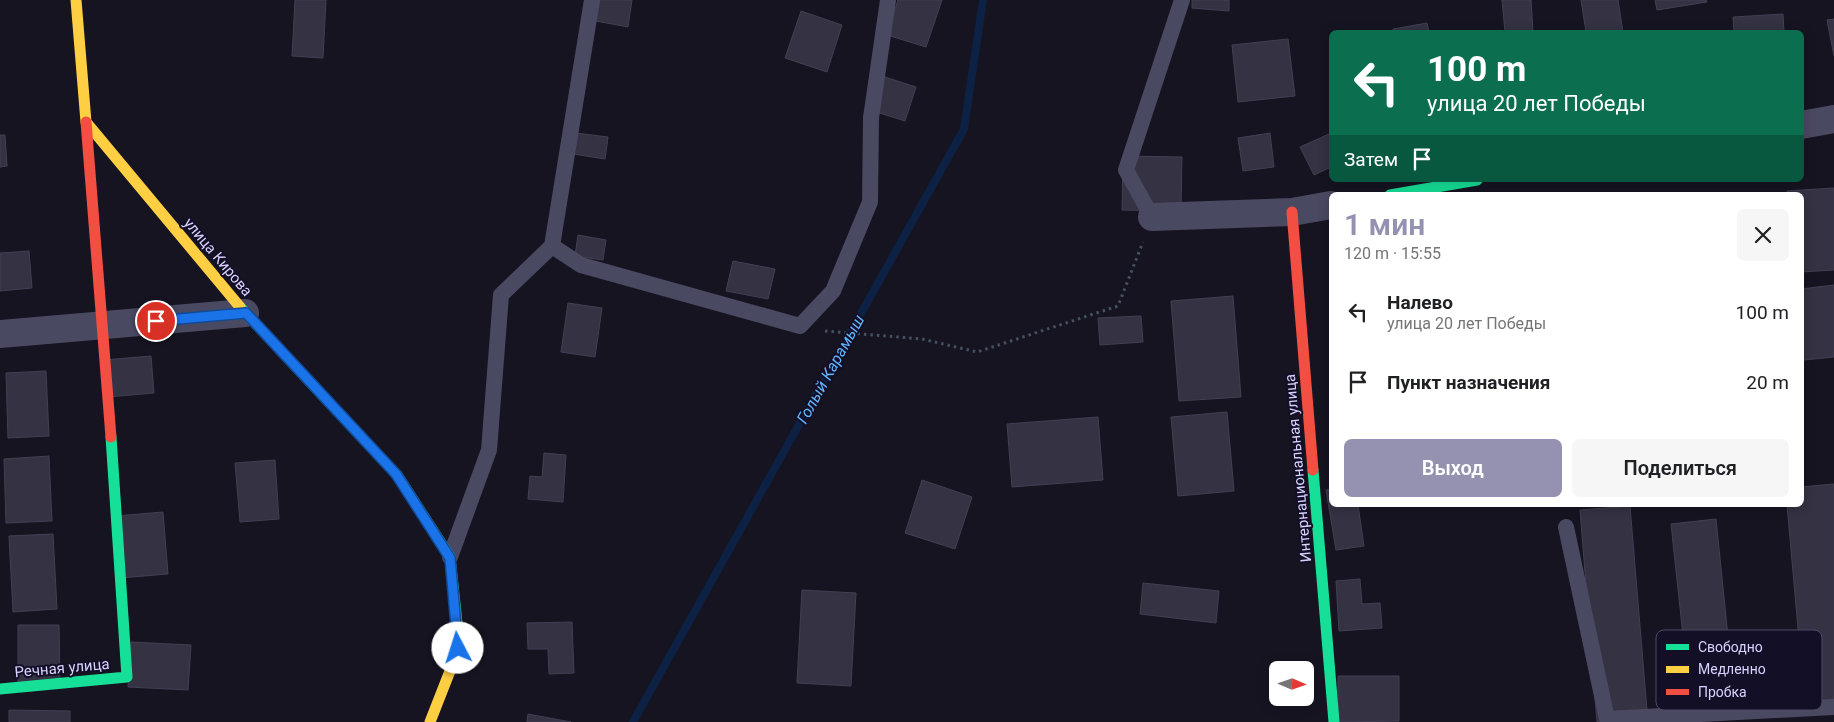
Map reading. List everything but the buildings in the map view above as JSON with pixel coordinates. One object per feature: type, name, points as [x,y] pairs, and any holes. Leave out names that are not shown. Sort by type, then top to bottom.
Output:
[{"type":"street","points":[[76,0],[103,326]]},
{"type":"street","points":[[1804,124],[1834,119]]},
{"type":"street","name":"улица Кирова","points":[[86,122],[246,313],[396,474],[450,558],[458,648],[430,722]]},
{"type":"street","points":[[1407,192],[1465,182]]},
{"type":"street","points":[[1152,217],[1292,212],[1329,205]]},
{"type":"street","name":"Интернациональная улица","points":[[1292,212],[1334,722]]},
{"type":"street","points":[[0,334],[246,313]]},
{"type":"street","name":"Речная улица","points":[[0,689],[127,677],[103,326]]},
{"type":"lane","points":[[450,558],[489,450],[501,295],[552,246],[592,0]]},
{"type":"lane","points":[[552,246],[581,265],[800,326],[833,291],[870,202],[871,118],[888,0]]},
{"type":"lane","points":[[1152,217],[1126,170],[1182,0]]},
{"type":"lane","points":[[1566,527],[1607,719],[1764,710]]},
{"type":"path","points":[[818,330],[922,339],[977,352],[1118,306],[1152,217]]},
{"type":"waterway","name":"Голый Карамыш","points":[[633,722],[964,129],[983,0]]},
{"type":"traffic: fast","points":[[1407,192],[1465,182]]},
{"type":"traffic: fast","points":[[240,307],[397,475],[450,557],[457,623]]},
{"type":"traffic: fast","points":[[0,689],[127,677],[111,437]]},
{"type":"traffic: fast","points":[[1313,470],[1334,722]]},
{"type":"traffic: slow","points":[[76,0],[86,122],[240,307]]},
{"type":"traffic: slow","points":[[430,722],[459,648],[457,623]]},
{"type":"traffic: jam","points":[[86,122],[111,437]]},
{"type":"traffic: jam","points":[[1292,212],[1313,470]]},
{"type":"route","points":[[156,321],[246,313],[396,474],[450,558],[458,648]]}]
